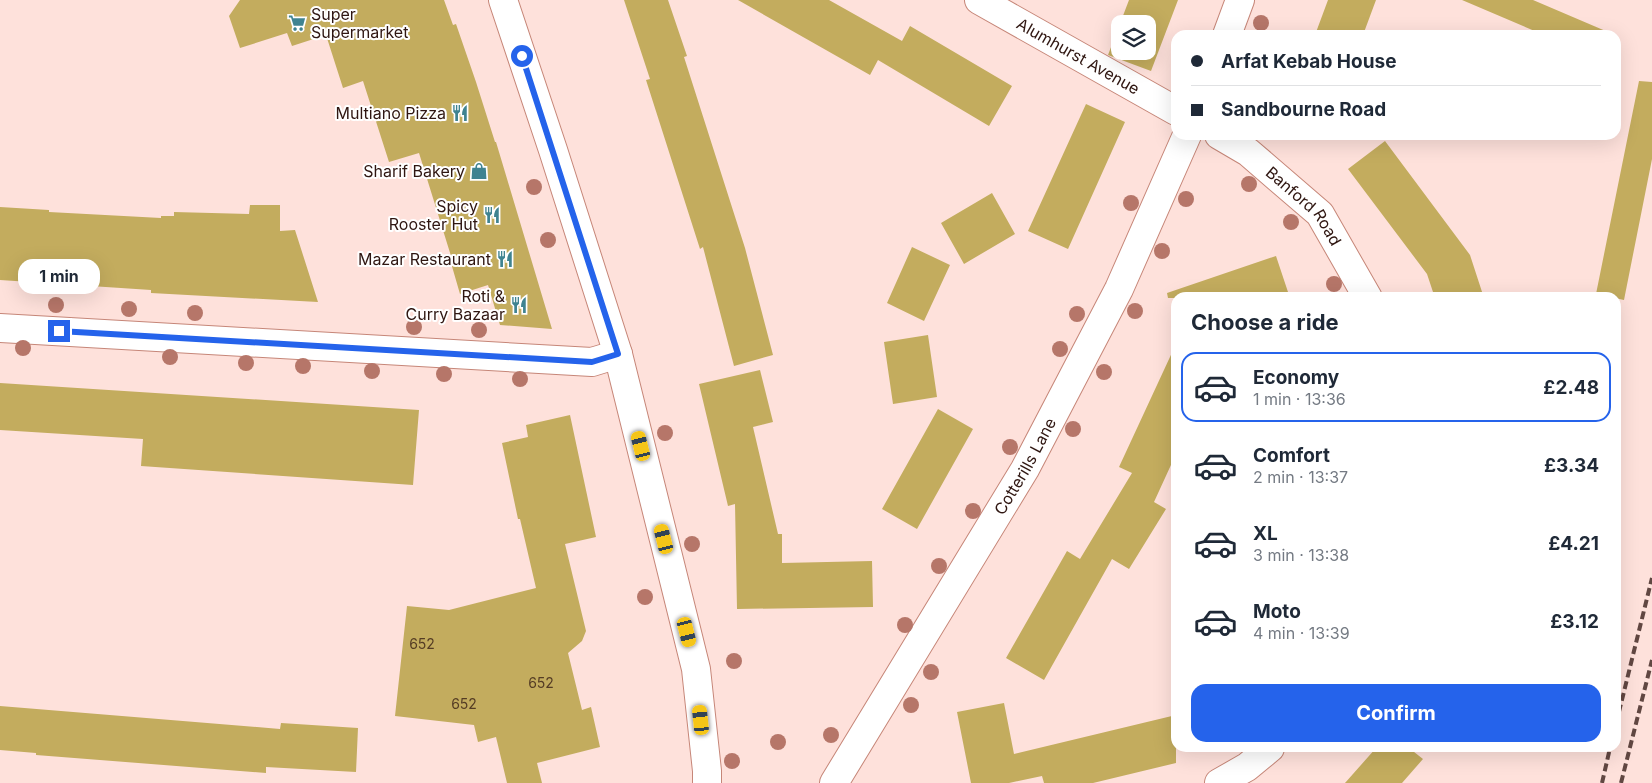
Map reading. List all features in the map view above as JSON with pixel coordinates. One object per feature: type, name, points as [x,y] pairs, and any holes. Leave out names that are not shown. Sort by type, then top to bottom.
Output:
[{"type":"street","points":[[503,0],[618,354],[696,669],[707,783]]},
{"type":"street","name":"Alumhurst Avenue","points":[[980,0],[1171,108]]},
{"type":"street","points":[[1229,30],[1240,0]]},
{"type":"street","name":"Cotterills Lane","points":[[834,783],[1025,469],[1119,289],[1185,140]]},
{"type":"street","name":"Banford Road","points":[[1228,140],[1248,152],[1320,214],[1365,292]]},
{"type":"street","points":[[0,328],[592,362],[618,354]]},
{"type":"street","points":[[1219,783],[1246,767],[1265,752]]},
{"type":"building","points":[[240,0],[444,0],[453,25],[456,24],[496,142],[552,329],[500,325],[488,285],[460,294],[449,256],[451,256],[419,153],[389,162],[363,81],[343,88],[326,35],[292,46],[287,33],[240,48],[229,16]]},
{"type":"building","points":[[624,0],[668,0],[687,56],[684,57],[745,248],[773,355],[734,366],[703,247],[700,249],[646,80],[650,79]]},
{"type":"building","points":[[738,0],[829,0],[902,41],[910,26],[1012,86],[989,126],[878,60],[870,75]]},
{"type":"building","points":[[1129,0],[1178,0],[1156,58],[1156,15],[1123,15]]},
{"type":"building","points":[[1328,0],[1376,0],[1365,30],[1317,30]]},
{"type":"building","points":[[1462,0],[1533,0],[1603,30],[1532,30]]},
{"type":"building","points":[[1121,60],[1155,60],[1151,71]]},
{"type":"building","points":[[1639,81],[1652,82],[1652,159],[1624,300],[1621,299],[1621,292],[1596,292]]},
{"type":"building","points":[[1086,104],[1125,122],[1068,249],[1028,231]]},
{"type":"building","points":[[1385,141],[1470,255],[1482,292],[1433,292],[1427,274],[1348,169]]},
{"type":"building","points":[[992,193],[1015,234],[964,264],[941,223]]},
{"type":"building","points":[[250,205],[280,205],[280,231],[295,230],[318,302],[151,293],[151,290],[0,280],[0,207],[49,210],[49,212],[161,218],[161,216],[174,216],[174,212],[249,214]]},
{"type":"building","points":[[912,247],[950,265],[924,321],[887,303]]},
{"type":"building","points":[[1276,256],[1288,292],[1171,292],[1171,298],[1168,298],[1167,293]]},
{"type":"building","points":[[928,335],[937,397],[893,404],[884,342]]},
{"type":"building","points":[[1171,355],[1171,465],[1154,502],[1166,509],[1129,569],[1112,559],[1044,680],[1006,658],[1067,551],[1080,559],[1132,473],[1119,467]]},
{"type":"building","points":[[760,370],[773,422],[753,427],[778,534],[782,534],[782,563],[872,561],[873,607],[737,609],[735,504],[728,506],[699,384]]},
{"type":"building","points":[[0,383],[419,410],[413,485],[141,466],[143,439],[0,430]]},
{"type":"building","points":[[938,409],[973,429],[917,529],[882,509]]},
{"type":"building","points":[[570,415],[596,537],[565,544],[586,631],[582,641],[568,653],[582,710],[591,707],[600,747],[537,763],[542,783],[507,783],[496,737],[478,742],[474,725],[395,716],[407,606],[449,610],[536,588],[520,519],[518,519],[502,443],[528,437],[526,425]]},
{"type":"building","points":[[1004,703],[1014,754],[1171,716],[1171,752],[1176,752],[1176,763],[1093,783],[1044,783],[1042,776],[1009,783],[971,783],[957,712]]},
{"type":"building","points":[[0,706],[280,729],[281,723],[358,728],[356,772],[266,767],[266,773],[36,755],[36,753],[0,750]]},
{"type":"building","points":[[1372,752],[1414,752],[1423,759],[1402,783],[1345,783]]},
{"type":"railway","points":[[1621,704],[1652,578]]},
{"type":"railway","points":[[1621,783],[1652,660]]},
{"type":"railway","points":[[1602,783],[1609,752]]},
{"type":"place","name":"Super Supermarket","points":[[297,23]]},
{"type":"place","name":"Multiano Pizza","points":[[460,113]]},
{"type":"place","name":"Sharif Bakery","points":[[479,171]]},
{"type":"place","name":"Spicy Rooster Hut","points":[[492,215]]},
{"type":"place","name":"Mazar Restaurant","points":[[505,259]]},
{"type":"place","name":"Roti & Curry Bazaar","points":[[519,305]]},
{"type":"route","points":[[59,331],[592,362],[618,354],[522,56]]}]
